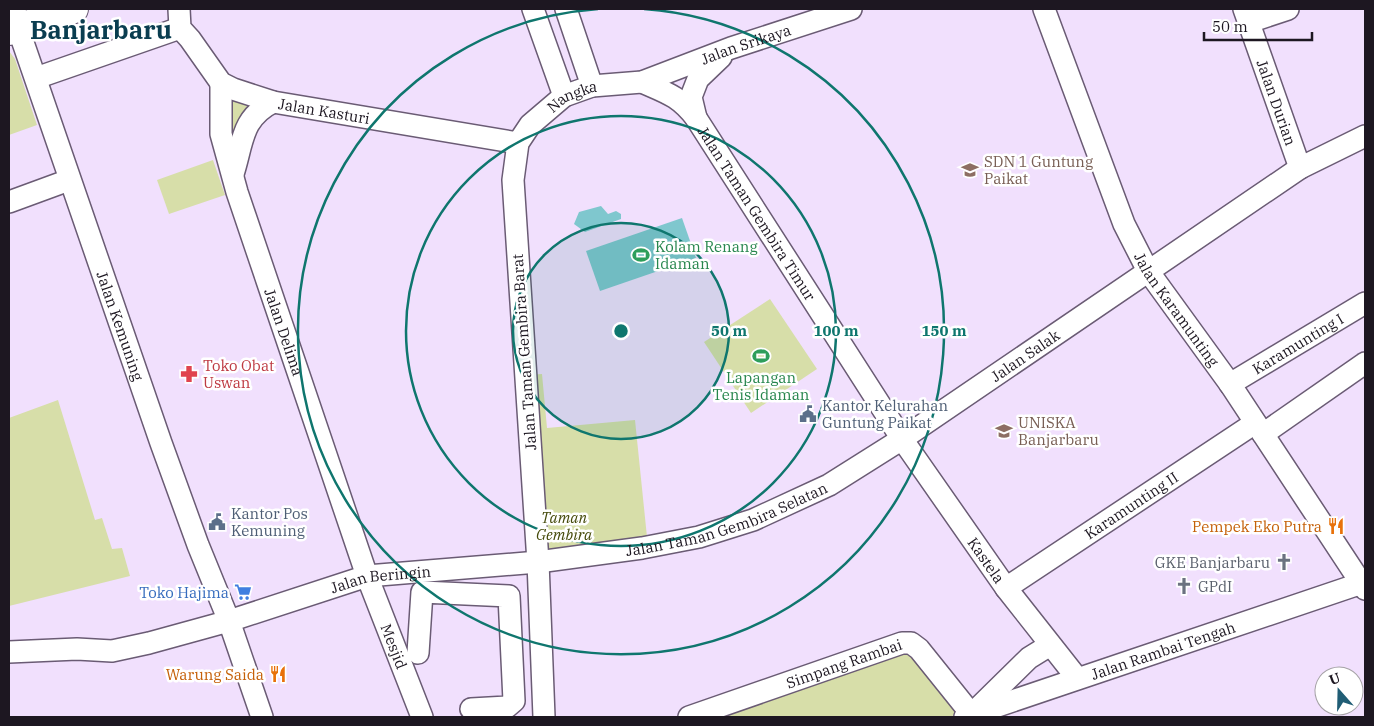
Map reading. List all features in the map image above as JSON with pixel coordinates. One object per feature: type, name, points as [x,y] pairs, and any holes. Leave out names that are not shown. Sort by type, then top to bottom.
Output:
[{"type":"highway","points":[[12,19],[74,9]]},
{"type":"street","points":[[533,9],[564,96]]},
{"type":"street","points":[[566,9],[592,86]]},
{"type":"street","name":"Jalan Srikaya","points":[[642,82],[731,48],[850,9]]},
{"type":"street","name":"Jalan Karamunting","points":[[1044,9],[1124,224],[1148,271],[1230,384],[1364,585]]},
{"type":"street","points":[[1247,16],[1288,9]]},
{"type":"street","name":"Jalan Durian","points":[[1247,16],[1300,168]]},
{"type":"street","points":[[36,78],[180,18],[190,39],[221,84]]},
{"type":"street","name":"Jalan Kemuning","points":[[12,19],[36,78],[69,180],[194,536],[229,621],[262,717]]},
{"type":"street","points":[[696,118],[691,97],[698,79],[711,64],[731,48]]},
{"type":"street","name":"Nangka","points":[[518,143],[530,125],[564,96],[592,86],[642,82]]},
{"type":"street","name":"Jalan Taman Gembira Timur","points":[[642,82],[672,95],[684,103],[696,118],[902,439]]},
{"type":"street","name":"Jalan Kasturi","points":[[221,84],[274,102],[518,143]]},
{"type":"street","name":"Jalan Delima","points":[[221,84],[221,134],[235,187],[367,576]]},
{"type":"street","points":[[233,174],[248,123],[261,108],[274,102]]},
{"type":"street","name":"Jalan Salak","points":[[902,439],[1300,168],[1365,136]]},
{"type":"street","name":"Jalan Taman Gembira Barat","points":[[518,143],[513,180],[538,562],[544,717]]},
{"type":"street","points":[[9,202],[69,180]]},
{"type":"street","name":"Karamunting I","points":[[1230,384],[1365,303]]},
{"type":"street","name":"Karamunting II","points":[[1006,588],[1365,363]]},
{"type":"street","name":"Jalan Taman Gembira Selatan","points":[[538,562],[642,548],[699,537],[753,520],[829,485],[902,439]]},
{"type":"street","name":"Kastela","points":[[902,439],[1006,588],[1077,678]]},
{"type":"street","name":"Jalan Beringin","points":[[9,652],[77,649],[112,651],[229,621],[367,576],[538,562]]},
{"type":"street","points":[[453,568],[457,593]]},
{"type":"street","name":"Mesjid","points":[[367,576],[422,717]]},
{"type":"street","name":"Jalan Rambai Tengah","points":[[968,716],[1077,678],[1364,585]]},
{"type":"street","points":[[418,653],[422,592],[509,596],[514,701],[507,707],[470,709]]},
{"type":"street","name":"Simpang Rambai","points":[[688,717],[902,643],[911,643],[919,649],[968,716]]},
{"type":"street","points":[[968,716],[1029,658],[1050,645]]},
{"type":"green space","points":[[9,51],[15,59],[37,125],[9,135]]},
{"type":"green space","points":[[227,97],[256,106],[235,155]]},
{"type":"green space","points":[[213,160],[225,195],[169,214],[157,180]]},
{"type":"green space","name":"Lapangan Tenis Idaman","points":[[770,299],[817,369],[751,413],[704,342]]},
{"type":"green space","name":"Taman Gembira","points":[[542,374],[547,428],[635,420],[647,537],[543,552],[528,375]]},
{"type":"green space","points":[[58,400],[95,520],[102,518],[112,549],[122,548],[130,576],[9,606],[9,418]]},
{"type":"green space","points":[[893,652],[916,653],[958,714],[949,717],[699,717]]},
{"type":"shaded area","points":[[601,206],[608,214],[616,211],[621,214],[621,219],[585,232],[574,224],[579,212]]},
{"type":"shaded area","name":"Kolam Renang Idaman","points":[[682,218],[696,258],[600,291],[586,251]]},
{"type":"place","name":"SDN 1 Guntung Paikat","points":[[970,170]]},
{"type":"place","name":"Kolam Renang Idaman","points":[[641,255]]},
{"type":"place","name":"Lapangan Tenis Idaman","points":[[761,356]]},
{"type":"place","name":"Toko Obat Uswan","points":[[189,374]]},
{"type":"place","name":"Kantor Kelurahan Guntung Paikat","points":[[808,414]]},
{"type":"place","name":"UNISKA Banjarbaru","points":[[1004,431]]},
{"type":"place","name":"Kantor Pos Kemuning","points":[[217,522]]},
{"type":"place","name":"Pempek Eko Putra","points":[[1336,526]]},
{"type":"place","name":"GKE Banjarbaru","points":[[1284,562]]},
{"type":"place","name":"GPdI","points":[[1184,586]]},
{"type":"place","name":"Toko Hajima","points":[[243,592]]},
{"type":"place","name":"Warung Saida","points":[[278,674]]},
{"type":"district","name":"Banjarbaru","points":[[101,29]]}]
